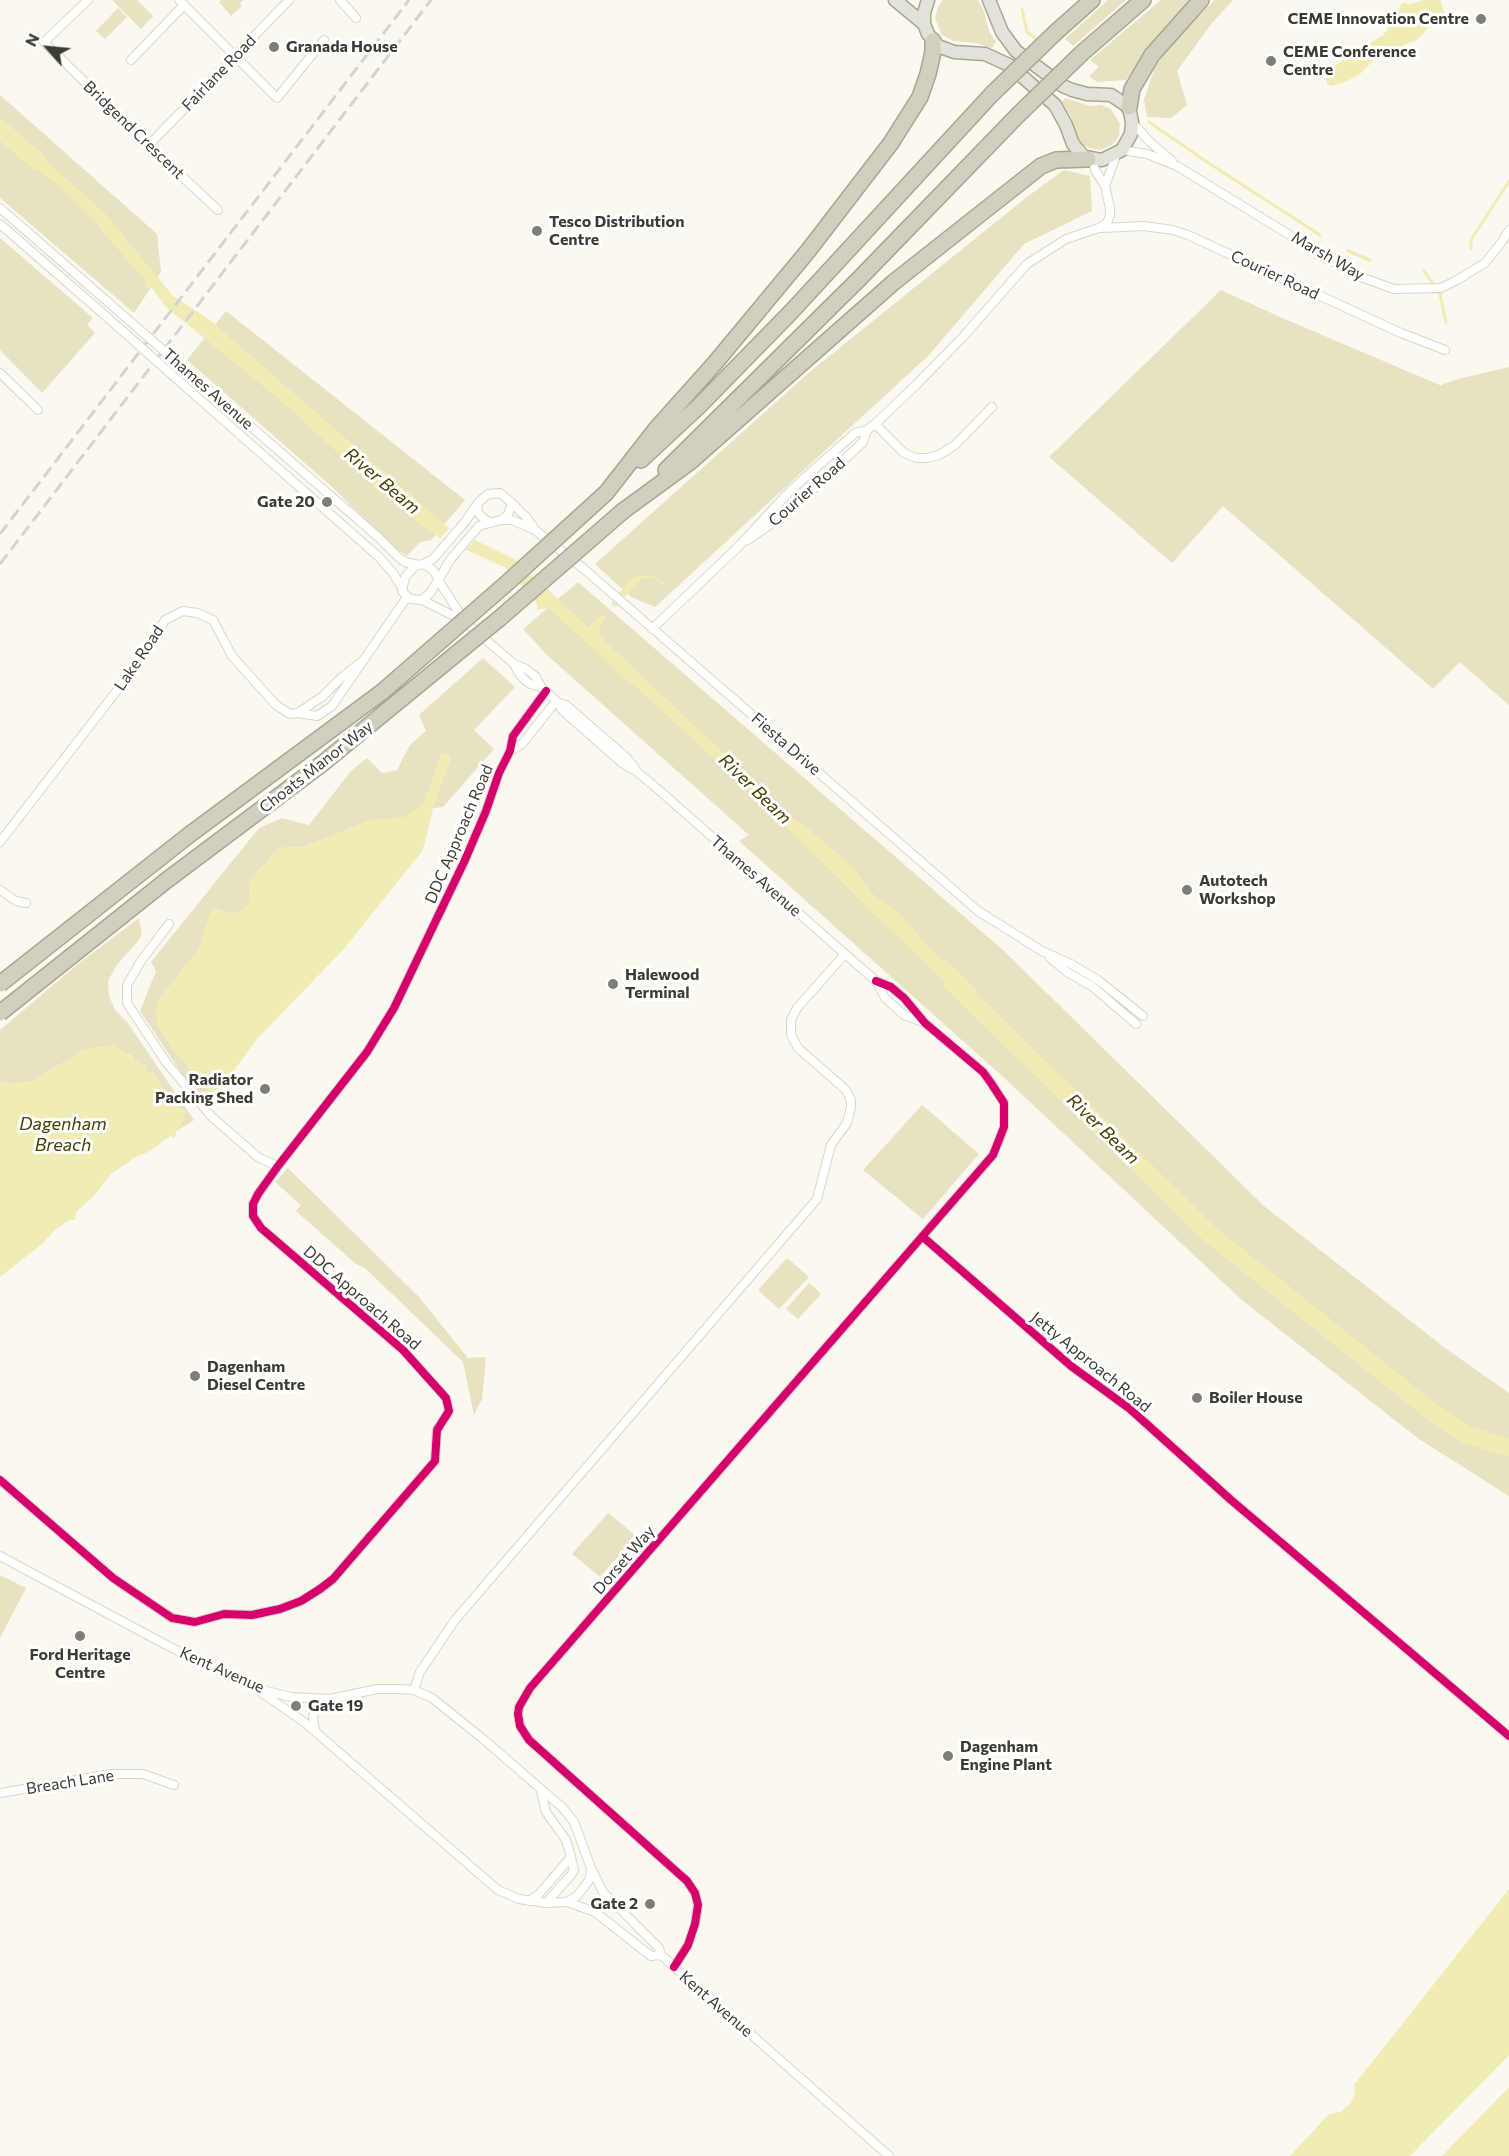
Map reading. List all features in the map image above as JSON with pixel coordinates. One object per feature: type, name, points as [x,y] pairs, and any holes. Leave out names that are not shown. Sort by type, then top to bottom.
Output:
[{"type":"highway","points":[[606,493],[699,406],[791,312],[992,94],[1092,0]]},
{"type":"highway","points":[[623,511],[860,278],[1082,52],[1143,0]]},
{"type":"highway","points":[[1131,114],[1132,89],[1152,55],[1202,0]]},
{"type":"highway","points":[[606,493],[656,429],[715,363],[808,251],[891,143],[920,97],[928,74],[933,41]]},
{"type":"highway","points":[[623,511],[690,462],[894,282],[1041,166],[1056,160],[1091,159]]},
{"type":"highway","name":"Choats Manor Way","points":[[0,984],[189,836],[382,692],[606,493]]},
{"type":"highway","name":"Choats Manor Way","points":[[0,1013],[158,886],[323,763],[500,618],[623,511]]},
{"type":"main road","points":[[895,0],[924,24],[933,41],[944,49],[986,54],[1009,65],[1053,103],[1066,125],[1073,144],[1081,154],[1091,159],[1102,160],[1120,152],[1131,134],[1131,114],[1111,95],[1087,94],[1063,86],[1016,51],[1002,32],[989,0]]},
{"type":"main road","points":[[924,24],[924,13],[928,0]]},
{"type":"street","name":"Bridgend Crescent","points":[[88,0],[44,42],[218,210]]},
{"type":"street","name":"Fairlane Road","points":[[149,145],[289,0]]},
{"type":"street","points":[[340,0],[356,18]]},
{"type":"street","points":[[131,60],[181,2],[277,98],[324,40]]},
{"type":"street","name":"Marsh Way","points":[[1131,114],[1150,142],[1177,166]]},
{"type":"street","points":[[1105,186],[1120,152]]},
{"type":"street","name":"Marsh Way","points":[[1120,152],[1147,154],[1177,166],[1355,274],[1394,289],[1441,288],[1485,263],[1509,230]]},
{"type":"street","points":[[1091,159],[1105,186],[1110,215],[1107,223],[1099,228]]},
{"type":"street","name":"Thames Avenue","points":[[0,207],[377,536],[397,556],[405,562],[421,564]]},
{"type":"street","name":"Thames Avenue","points":[[0,224],[379,557],[402,588]]},
{"type":"street","name":"Courier Road","points":[[652,628],[739,546],[776,505],[855,433],[867,430],[875,424],[962,338],[1027,264],[1066,239],[1099,228],[1144,226],[1173,230],[1401,333],[1445,350]]},
{"type":"street","points":[[0,373],[38,410]]},
{"type":"street","points":[[875,424],[904,453],[916,458],[927,458],[939,455],[955,445],[992,407]]},
{"type":"street","name":"Courier Road","points":[[739,546],[785,514],[808,494],[863,442],[867,430]]},
{"type":"street","points":[[497,492],[512,503],[508,515],[501,520],[479,526],[450,560],[422,600],[416,601],[406,597],[402,588],[405,577],[421,564],[433,559],[479,502],[489,494],[497,492]]},
{"type":"street","points":[[479,502],[477,510],[484,519],[490,522]]},
{"type":"street","name":"Fiesta Drive","points":[[512,503],[535,530]]},
{"type":"street","name":"Fiesta Drive","points":[[501,520],[512,520],[535,530],[611,592],[978,911],[1042,951],[1098,980],[1143,1016]]},
{"type":"street","points":[[421,564],[432,569],[438,580]]},
{"type":"street","name":"Thames Avenue","points":[[438,580],[464,621]]},
{"type":"street","points":[[298,713],[323,696],[361,662],[406,597]]},
{"type":"street","name":"Thames Avenue","points":[[422,600],[464,621],[514,664],[525,680],[566,705],[627,758],[636,771],[876,981],[891,987],[925,1023],[983,1072],[1004,1103],[1004,1127],[993,1155],[977,1175]]},
{"type":"street","name":"Lake Road","points":[[0,842],[149,649],[165,621],[183,610],[213,620],[232,656],[276,705],[290,714],[298,713],[317,717],[332,706],[356,674],[361,662]]},
{"type":"street","name":"DDC Approach Road","points":[[0,1480],[113,1578],[172,1618],[195,1622],[224,1614],[252,1615],[280,1610],[301,1601],[333,1579],[435,1461],[437,1430],[449,1411],[446,1398],[403,1350],[255,1221],[252,1209],[255,1198],[367,1052],[394,1008],[465,860],[516,731],[543,689]]},
{"type":"street","points":[[510,751],[522,744],[557,701]]},
{"type":"street","points":[[0,890],[16,901],[26,903]]},
{"type":"street","points":[[169,924],[141,960],[128,985],[127,1003],[166,1062],[212,1117],[260,1158],[278,1166]]},
{"type":"street","name":"Fiesta Drive","points":[[1042,951],[1067,972],[1093,987],[1136,1024]]},
{"type":"street","points":[[414,1690],[420,1672],[455,1620],[817,1198],[831,1144],[847,1123],[851,1100],[846,1090],[798,1048],[791,1035],[791,1020],[797,1008],[845,954]]},
{"type":"street","name":"Thames Avenue","points":[[876,981],[885,998],[904,1015],[925,1023]]},
{"type":"street","name":"Dorset Way","points":[[674,1967],[688,1945],[695,1924],[698,1905],[695,1893],[687,1881],[529,1740],[520,1726],[519,1707],[530,1688],[977,1175]]},
{"type":"street","name":"Jetty Approach Road","points":[[923,1237],[1071,1366],[1130,1409],[1297,1557],[1509,1736]]},
{"type":"street","name":"Kent Avenue","points":[[0,1556],[181,1652],[255,1688],[291,1697],[330,1699],[377,1689],[414,1690],[432,1698],[451,1715],[466,1724],[563,1808],[574,1822],[591,1868],[603,1892],[659,1948],[661,1955],[890,2156]]},
{"type":"street","points":[[255,1688],[286,1708],[479,1875],[507,1894],[529,1901],[567,1902],[601,1916],[651,1956],[661,1955]]},
{"type":"street","points":[[320,1736],[313,1725],[314,1714],[318,1706],[330,1699]]},
{"type":"street","name":"Breach Lane","points":[[0,1793],[111,1773],[142,1774],[174,1785]]},
{"type":"street","points":[[539,1787],[546,1812],[566,1840],[574,1870],[546,1903]]},
{"type":"street","points":[[529,1901],[539,1894],[571,1857]]},
{"type":"street","points":[[567,1902],[577,1896],[590,1880],[591,1868]]},
{"type":"shaded area","points":[[112,0],[137,0],[153,16],[141,29]]},
{"type":"shaded area","points":[[243,0],[240,4],[242,6],[231,16],[219,2]]},
{"type":"shaded area","points":[[943,0],[977,0],[984,12],[989,31],[996,42],[992,48],[976,43],[953,41],[942,35],[935,18]]},
{"type":"shaded area","points":[[1108,0],[1126,0],[1073,46],[1065,39]]},
{"type":"shaded area","points":[[1161,0],[1194,0],[1145,53],[1126,80],[1097,82],[1089,76],[1099,67],[1090,60]]},
{"type":"shaded area","points":[[1215,0],[1233,0],[1212,23],[1177,71],[1187,105],[1171,118],[1147,117],[1144,100],[1155,67],[1176,38]]},
{"type":"shaded area","points":[[118,8],[127,17],[105,39],[96,31]]},
{"type":"shaded area","points":[[0,95],[157,234],[161,272],[134,313],[0,198]]},
{"type":"shaded area","points":[[1065,98],[1090,106],[1101,105],[1111,109],[1120,124],[1116,141],[1101,150],[1083,145],[1076,136],[1072,119],[1062,102]]},
{"type":"shaded area","points":[[1064,170],[1090,176],[1092,211],[1024,244],[929,355],[655,607],[631,597],[595,564],[812,370],[1027,197]]},
{"type":"shaded area","points":[[0,238],[93,318],[87,325],[95,333],[42,393],[0,350]]},
{"type":"shaded area","points":[[1221,290],[1442,386],[1458,379],[1509,367],[1509,705],[1460,662],[1433,689],[1223,506],[1172,563],[1049,457]]},
{"type":"shaded area","points":[[226,311],[465,500],[431,540],[420,542],[407,556],[390,544],[330,485],[187,360]]},
{"type":"shaded area","points":[[578,582],[1004,951],[1264,1206],[1445,1348],[1509,1393],[1509,1496],[1419,1439],[1243,1301],[1001,1075],[739,841],[749,835],[547,655],[523,629]]},
{"type":"shaded area","points":[[483,658],[515,687],[474,730],[494,749],[443,807],[433,808],[451,756],[442,753],[424,803],[404,818],[371,820],[303,847],[279,848],[250,880],[249,902],[242,911],[230,914],[215,908],[199,949],[158,1001],[157,1024],[173,1049],[210,1093],[206,1110],[140,1011],[156,971],[151,962],[259,828],[282,818],[309,825],[351,771],[367,758],[382,773],[397,770],[410,745],[426,731],[419,715]]},
{"type":"shaded area","points":[[139,918],[142,934],[116,966],[108,981],[109,996],[115,1010],[127,1022],[194,1120],[175,1132],[169,1097],[153,1073],[151,1075],[144,1067],[146,1065],[113,1046],[84,1050],[32,1081],[13,1084],[0,1082],[0,1030],[78,964]]},
{"type":"shaded area","points":[[922,1105],[979,1154],[923,1219],[863,1170]]},
{"type":"shaded area","points":[[288,1168],[418,1296],[468,1358],[486,1357],[482,1399],[474,1415],[463,1362],[365,1268],[356,1264],[296,1211],[301,1205],[275,1182]]},
{"type":"shaded area","points":[[787,1258],[809,1277],[779,1309],[758,1290]]},
{"type":"shaded area","points":[[809,1283],[821,1294],[798,1319],[786,1309]]},
{"type":"shaded area","points":[[608,1513],[636,1536],[600,1577],[572,1554]]},
{"type":"shaded area","points":[[0,1575],[26,1588],[0,1638]]},
{"type":"water","points":[[1424,0],[1440,0],[1447,20],[1429,27],[1418,39],[1377,57],[1359,75],[1342,83],[1331,86],[1327,84],[1328,73],[1337,64],[1383,35],[1393,22],[1402,3],[1410,4]]},
{"type":"water","points":[[23,140],[104,212],[173,296],[210,320],[449,528],[515,559],[588,627],[603,614],[606,617],[599,627],[600,636],[793,819],[841,856],[872,893],[903,917],[936,955],[952,965],[977,991],[965,1003],[746,788],[548,608],[537,610],[537,604],[506,568],[440,538],[422,526],[282,402],[165,306],[152,288],[145,287],[146,282],[92,219],[58,185],[16,151]]},
{"type":"water","points":[[639,575],[654,576],[665,583],[663,585],[653,578],[643,578],[615,607],[611,604],[629,581]]},
{"type":"water","points":[[442,753],[451,756],[433,808],[423,850],[342,951],[257,1039],[221,1088],[210,1093],[173,1049],[157,1024],[156,1010],[158,1001],[199,949],[210,914],[215,908],[230,914],[242,911],[249,902],[250,880],[279,848],[303,847],[371,820],[404,817],[424,803]]},
{"type":"water","name":"Dagenham Breach","points":[[113,1046],[123,1050],[139,1063],[147,1065],[144,1067],[151,1074],[153,1072],[169,1097],[186,1112],[181,1128],[175,1132],[174,1138],[170,1136],[111,1174],[93,1197],[76,1212],[75,1220],[69,1220],[55,1230],[43,1243],[0,1277],[0,1082],[13,1084],[32,1081],[84,1050]]},
{"type":"water","points":[[1509,1889],[1509,2156],[1290,2156],[1329,2114],[1340,2112],[1350,2104],[1355,2093],[1354,2085]]},
{"type":"pier","points":[[451,526],[478,537],[465,551],[438,541]]},
{"type":"pier","points":[[1509,2055],[1509,2087],[1442,2156],[1410,2156]]},
{"type":"waterway","points":[[1022,9],[1027,32],[1040,42]]},
{"type":"waterway","points":[[1149,122],[1320,235]]},
{"type":"waterway","name":"River Beam","points":[[0,129],[37,161]]},
{"type":"waterway","points":[[1471,249],[1471,240],[1509,181]]},
{"type":"waterway","points":[[1348,251],[1370,260]]},
{"type":"waterway","points":[[1424,271],[1440,294],[1446,323]]},
{"type":"waterway","name":"River Beam","points":[[952,982],[1211,1235],[1440,1418],[1468,1435],[1509,1448]]},
{"type":"railway","points":[[0,534],[409,0]]},
{"type":"railway","points":[[0,564],[431,0]]},
{"type":"cycle path","points":[[0,1480],[113,1578],[172,1618],[195,1622],[224,1614],[252,1615],[280,1609],[301,1601],[320,1589],[333,1579],[435,1461],[437,1430],[449,1411],[446,1398],[403,1350],[261,1228],[253,1216],[253,1204],[278,1166],[367,1052],[394,1008],[465,860],[510,751],[513,736],[546,691]]},
{"type":"cycle path","points":[[674,1967],[688,1945],[695,1924],[698,1905],[695,1893],[687,1881],[529,1740],[520,1726],[519,1707],[530,1688],[993,1155],[1004,1127],[1004,1103],[991,1083],[983,1072],[925,1023],[904,998],[891,987],[876,981]]},
{"type":"cycle path","points":[[923,1237],[1071,1366],[1130,1409],[1231,1500],[1509,1736]]},
{"type":"place","name":"CEME Innovation Centre","points":[[1481,19]]},
{"type":"place","name":"Granada House","points":[[274,47]]},
{"type":"place","name":"CEME Conference Centre","points":[[1271,61]]},
{"type":"place","name":"Tesco Distribution Centre","points":[[537,231]]},
{"type":"place","name":"Gate 20","points":[[327,502]]},
{"type":"place","name":"Autotech Workshop","points":[[1187,890]]},
{"type":"place","name":"Halewood Terminal","points":[[613,984]]},
{"type":"place","name":"Radiator Packing Shed","points":[[265,1089]]},
{"type":"place","name":"Dagenham Diesel Centre","points":[[195,1376]]},
{"type":"place","name":"Boiler House","points":[[1197,1398]]},
{"type":"place","name":"Ford Heritage Centre","points":[[80,1636]]},
{"type":"place","name":"Gate 19","points":[[296,1706]]},
{"type":"place","name":"Dagenham Engine Plant","points":[[948,1756]]},
{"type":"place","name":"Gate 2","points":[[650,1904]]}]
